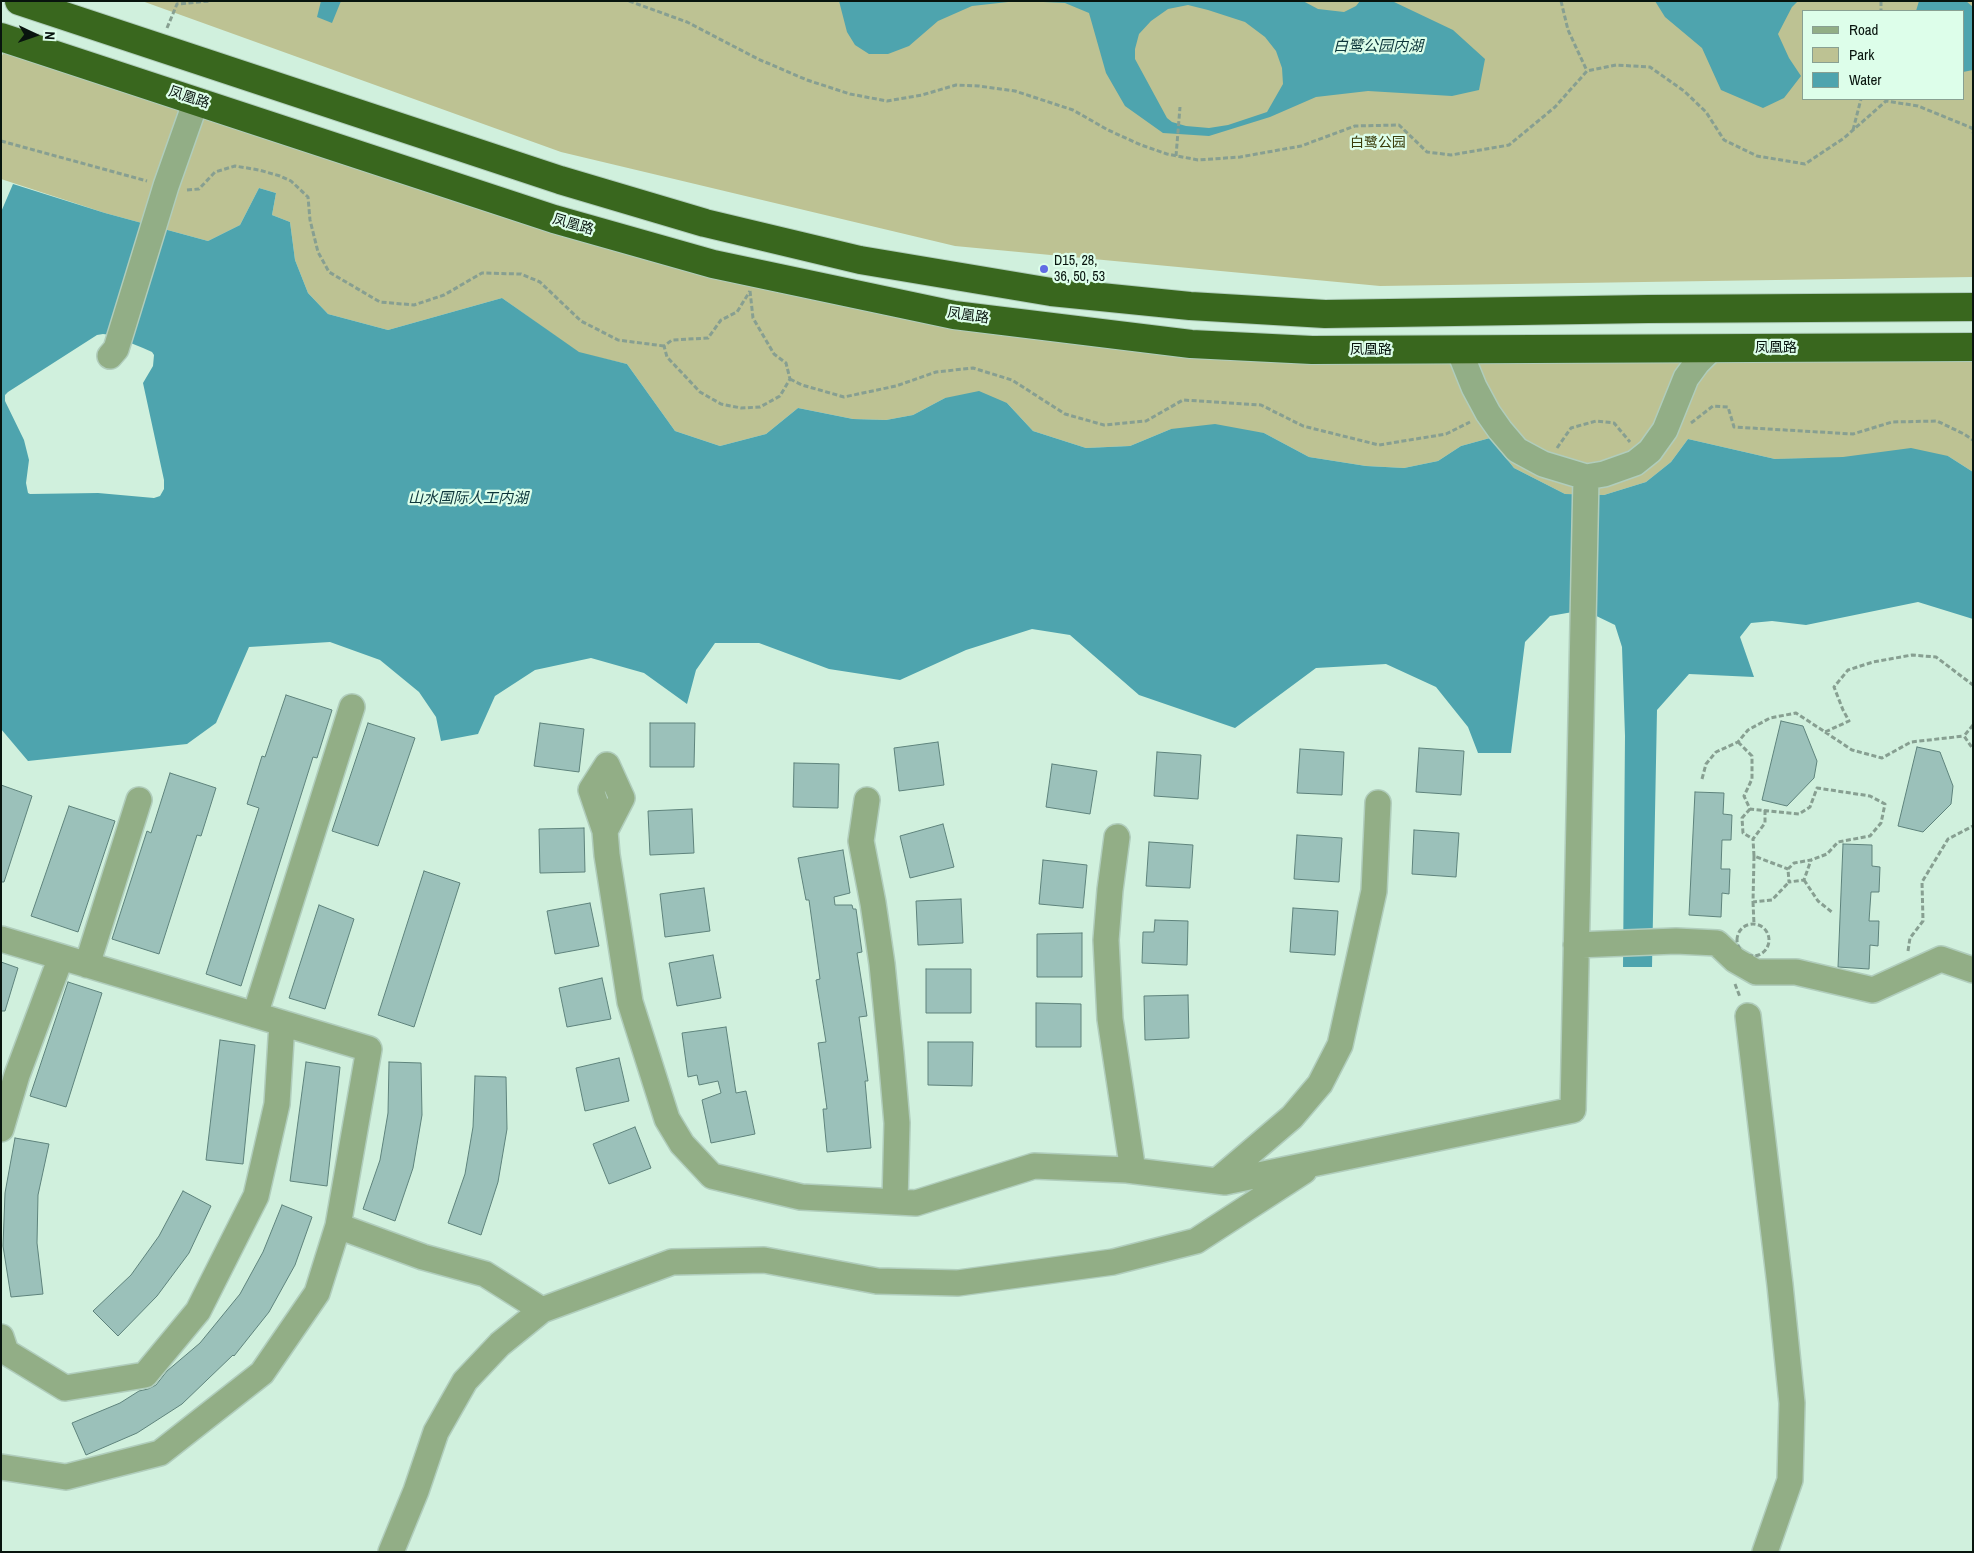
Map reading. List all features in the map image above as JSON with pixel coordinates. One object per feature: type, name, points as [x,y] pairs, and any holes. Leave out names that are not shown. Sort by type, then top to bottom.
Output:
[{"type":"highway","points":[[19,1],[560,180],[704,223],[860,260],[1051,292],[1190,306],[1325,314],[1973,307]]},
{"type":"highway","name":"凤凰路","points":[[1,37],[563,222],[713,264],[954,315],[1191,344],[1312,350],[1973,347]]},
{"type":"street","points":[[113,353],[196,100]]},
{"type":"street","points":[[1459,350],[1474,387],[1488,413],[1517,450],[1548,465],[1586,477],[1604,474],[1635,463],[1650,451],[1665,430],[1686,378],[1697,363],[1712,348]]},
{"type":"street","points":[[605,831],[630,1002],[668,1119],[682,1144],[712,1176],[801,1197],[916,1203],[1034,1166],[1132,1171],[1225,1182],[1573,1110],[1586,477]]},
{"type":"street","points":[[255,1015],[352,707]]},
{"type":"street","points":[[87,965],[139,800]]},
{"type":"street","points":[[867,800],[861,841],[882,964],[891,1054],[897,1123],[895,1202]]},
{"type":"street","points":[[1217,1181],[1292,1117],[1320,1084],[1340,1045],[1374,891],[1378,803]]},
{"type":"street","points":[[1117,837],[1106,940],[1110,1019],[1132,1171]]},
{"type":"street","points":[[1,939],[369,1049],[338,1226],[317,1293],[262,1374],[160,1453],[66,1477],[1,1467]]},
{"type":"street","points":[[1576,945],[1676,942],[1717,943],[1735,960],[1756,972],[1797,964],[1873,990],[1941,959],[1973,970]]},
{"type":"street","points":[[1,1129],[17,1075],[61,957]]},
{"type":"street","points":[[1748,1016],[1792,1403],[1790,1480],[1765,1552]]},
{"type":"street","points":[[1,1337],[6,1352],[65,1388],[145,1375],[198,1312],[256,1196],[278,1104],[282,1023]]},
{"type":"street","points":[[391,1552],[416,1491],[436,1432],[464,1381],[500,1344],[542,1310],[672,1262],[764,1260],[877,1281],[958,1283],[1113,1262],[1196,1240],[1316,1163]]},
{"type":"street","points":[[338,1226],[423,1257],[485,1274],[542,1310]]},
{"type":"path","points":[[629,1],[687,22],[758,59],[807,80],[850,94],[888,101],[922,95],[956,85],[1015,91],[1073,110],[1108,130],[1140,145],[1176,156],[1198,160],[1240,157],[1301,146],[1355,126],[1399,125],[1428,152],[1451,155],[1509,146],[1555,107],[1587,71],[1616,65],[1650,67],[1684,91],[1706,112],[1724,140],[1757,156],[1805,164],[1853,130],[1886,101],[1918,106],[1972,128],[1973,133]]},
{"type":"path","points":[[1561,1],[1568,30],[1587,71]]},
{"type":"path","points":[[1853,130],[1861,100]]},
{"type":"path","points":[[1176,156],[1180,107]]},
{"type":"path","points":[[1,141],[164,195],[184,190],[199,189],[215,172],[235,166],[280,176],[291,181],[308,198],[310,220],[318,252],[329,272],[380,302],[414,305],[444,295],[482,273],[521,274],[540,282],[582,321],[618,340],[664,346],[672,340],[708,338],[721,320],[736,312],[750,291],[753,318],[774,354],[786,363],[790,379],[780,396],[760,408],[741,408],[721,404],[700,392],[667,357],[664,346]]},
{"type":"path","points":[[790,379],[802,385],[844,397],[896,386],[936,372],[973,368],[1012,380],[1065,414],[1104,426],[1146,421],[1182,400],[1251,404],[1261,405],[1303,426],[1379,445],[1446,434],[1488,413]]},
{"type":"path","points":[[1687,427],[1713,406],[1728,407],[1734,427],[1853,434],[1892,422],[1937,420],[1973,440]]},
{"type":"path","points":[[1548,465],[1559,444],[1571,428],[1596,421],[1614,423],[1644,456]]},
{"type":"path","points":[[1824,732],[1850,721],[1843,710],[1834,687],[1848,670],[1873,662],[1912,655],[1936,657],[1973,685]]},
{"type":"path","points":[[1702,779],[1706,764],[1716,752],[1738,742],[1748,730],[1770,718],[1796,713],[1852,750],[1882,758],[1911,742],[1964,736],[1973,725]]},
{"type":"path","points":[[1964,736],[1973,749]]},
{"type":"path","points":[[1738,742],[1752,756],[1752,779],[1744,796],[1750,809]]},
{"type":"path","points":[[1750,809],[1798,814],[1810,807],[1817,788],[1870,796],[1885,804],[1880,822],[1870,836],[1838,842],[1827,854],[1811,860],[1794,863],[1788,870],[1789,882]]},
{"type":"path","points":[[1750,809],[1742,818],[1743,834],[1753,839]]},
{"type":"path","points":[[1754,924],[1753,839],[1765,823],[1765,810]]},
{"type":"path","points":[[1899,978],[1906,960],[1910,938],[1924,921],[1922,882],[1948,839],[1973,826]]},
{"type":"path","points":[[1754,856],[1788,870]]},
{"type":"path","points":[[1804,880],[1811,860]]},
{"type":"path","points":[[1753,902],[1772,900],[1789,882],[1804,880]]},
{"type":"path","points":[[1804,880],[1818,902],[1833,913]]},
{"type":"path","points":[[1754,924],[1764,928],[1769,937],[1769,942],[1764,951],[1750,955],[1741,950],[1738,936],[1744,927],[1754,924]]},
{"type":"green space","name":"白鹭公园","points":[[142,1],[1973,1],[1973,277],[1380,286],[955,246],[561,152]]},
{"type":"green space","points":[[4,51],[751,283],[1464,363],[1973,359],[1973,472],[1948,456],[1775,459],[1688,439],[1671,462],[1646,482],[1604,495],[1565,494],[1514,468],[1490,438],[1461,446],[1438,461],[1404,468],[1366,466],[1309,457],[1264,433],[1171,429],[1130,446],[1086,448],[1033,431],[1007,403],[945,398],[913,415],[886,420],[853,419],[798,408],[766,434],[720,446],[675,431],[627,364],[579,353],[502,298],[388,330],[328,314],[308,293],[295,260],[290,222],[272,215],[276,193],[259,188],[240,225],[208,241],[105,213],[1,179],[1,58]]},
{"type":"water","points":[[321,1],[341,1],[332,23],[317,17]]},
{"type":"water","points":[[839,1],[1017,1],[972,6],[938,21],[909,46],[888,54],[869,54],[855,45],[847,32]]},
{"type":"water","name":"白鹭公园内湖","points":[[1022,1],[1303,1],[1318,9],[1344,12],[1356,6],[1360,1],[1392,1],[1453,30],[1485,59],[1479,90],[1452,96],[1368,91],[1316,97],[1270,117],[1209,136],[1163,133],[1125,106],[1106,73],[1089,13],[1065,3]],"holes":[[[1188,5],[1245,22],[1265,37],[1276,51],[1282,68],[1283,84],[1267,112],[1228,125],[1209,128],[1186,126],[1172,122],[1167,118],[1135,59],[1135,49],[1139,34],[1151,21],[1168,9]]]},
{"type":"water","points":[[1655,1],[1798,1],[1792,7],[1778,34],[1789,58],[1801,76],[1784,98],[1763,108],[1721,90],[1702,48],[1665,17]]},
{"type":"water","points":[[1919,1],[1966,1],[1973,7],[1973,70],[1964,72],[1964,10],[1916,10]]},
{"type":"water","name":"山水国际人工内湖","points":[[13,184],[105,213],[208,241],[240,225],[259,188],[276,193],[272,215],[290,222],[295,260],[308,293],[328,314],[388,330],[502,298],[579,352],[627,364],[675,431],[720,446],[766,434],[798,408],[853,419],[886,420],[913,415],[945,398],[979,391],[1007,403],[1033,431],[1086,448],[1130,446],[1171,429],[1215,424],[1264,433],[1309,457],[1366,466],[1404,468],[1438,461],[1461,446],[1490,438],[1514,468],[1565,494],[1604,495],[1646,482],[1671,462],[1688,439],[1775,459],[1843,457],[1911,448],[1948,456],[1973,472],[1973,619],[1918,602],[1806,625],[1772,621],[1751,623],[1740,637],[1754,677],[1689,674],[1657,710],[1652,967],[1623,967],[1625,736],[1622,647],[1615,625],[1584,610],[1550,616],[1525,642],[1511,753],[1478,753],[1468,727],[1436,687],[1386,664],[1316,668],[1235,728],[1139,695],[1070,635],[1032,629],[966,650],[900,680],[829,669],[759,643],[715,643],[696,670],[687,704],[644,673],[591,658],[535,670],[495,696],[478,734],[441,741],[436,717],[419,692],[380,660],[330,642],[249,647],[216,723],[187,744],[28,761],[1,729],[1,212]],"holes":[[[97,335],[111,335],[152,352],[154,355],[153,366],[143,383],[164,480],[164,489],[160,496],[154,498],[98,493],[28,493],[26,483],[29,460],[24,440],[5,401],[5,395]]]},
{"type":"building","points":[[286,695],[332,710],[317,758],[313,757],[241,986],[206,974],[259,808],[247,804],[262,756],[265,757]]},
{"type":"building","points":[[1781,721],[1803,726],[1817,761],[1814,778],[1787,806],[1762,800]]},
{"type":"building","points":[[368,723],[415,738],[378,846],[332,831]]},
{"type":"building","points":[[540,723],[584,729],[579,772],[534,766]]},
{"type":"building","points":[[650,723],[695,723],[694,767],[650,767]]},
{"type":"building","points":[[938,742],[944,785],[899,791],[894,748]]},
{"type":"building","points":[[1917,747],[1940,752],[1953,786],[1951,804],[1923,832],[1898,826]]},
{"type":"building","points":[[1419,748],[1464,751],[1461,795],[1416,792]]},
{"type":"building","points":[[1300,749],[1344,752],[1342,795],[1297,793]]},
{"type":"building","points":[[1157,752],[1201,755],[1198,799],[1154,796]]},
{"type":"building","points":[[794,763],[839,764],[838,808],[793,807]]},
{"type":"building","points":[[1052,764],[1097,771],[1090,814],[1046,807]]},
{"type":"building","points":[[170,773],[216,788],[201,836],[197,835],[159,954],[112,939],[147,831],[151,833]]},
{"type":"building","points":[[1,785],[32,796],[4,882],[1,882]]},
{"type":"building","points":[[1695,792],[1724,793],[1723,814],[1732,815],[1731,840],[1722,840],[1721,869],[1730,869],[1729,894],[1722,893],[1721,917],[1689,915]]},
{"type":"building","points":[[69,806],[115,821],[78,932],[31,916]]},
{"type":"building","points":[[692,809],[694,853],[650,855],[648,811]]},
{"type":"building","points":[[943,824],[954,867],[910,878],[900,836]]},
{"type":"building","points":[[584,828],[585,872],[540,873],[539,829]]},
{"type":"building","points":[[1414,830],[1459,833],[1456,877],[1412,874]]},
{"type":"building","points":[[1297,835],[1342,838],[1339,882],[1294,879]]},
{"type":"building","points":[[1149,842],[1193,845],[1190,888],[1146,886]]},
{"type":"building","points":[[1843,844],[1872,845],[1872,866],[1880,867],[1879,892],[1871,892],[1869,921],[1879,921],[1878,946],[1870,945],[1869,969],[1838,967]]},
{"type":"building","points":[[843,850],[850,893],[834,897],[835,905],[852,905],[853,909],[856,909],[862,952],[857,953],[867,1016],[859,1017],[868,1081],[865,1081],[871,1148],[827,1152],[823,1109],[827,1109],[818,1043],[826,1042],[816,980],[820,979],[809,900],[806,900],[798,858]]},
{"type":"building","points":[[1043,860],[1087,865],[1083,908],[1039,904]]},
{"type":"building","points":[[424,871],[460,883],[414,1027],[378,1015]]},
{"type":"building","points":[[704,888],[710,931],[665,937],[660,894]]},
{"type":"building","points":[[961,899],[963,943],[918,945],[916,901]]},
{"type":"building","points":[[590,903],[599,946],[555,954],[547,911]]},
{"type":"building","points":[[319,905],[354,919],[325,1009],[289,998]]},
{"type":"building","points":[[1293,908],[1338,911],[1335,955],[1290,952]]},
{"type":"building","points":[[1155,920],[1188,921],[1187,965],[1142,963],[1143,932],[1154,932]]},
{"type":"building","points":[[1082,933],[1082,977],[1037,977],[1037,934]]},
{"type":"building","points":[[713,955],[721,998],[677,1006],[669,963]]},
{"type":"building","points":[[1,962],[18,968],[5,1011],[1,1011]]},
{"type":"building","points":[[926,969],[971,969],[971,1013],[926,1013]]},
{"type":"building","points":[[602,978],[611,1019],[567,1027],[559,988]]},
{"type":"building","points":[[68,982],[102,993],[66,1107],[30,1096]]},
{"type":"building","points":[[1188,995],[1189,1038],[1145,1040],[1144,996]]},
{"type":"building","points":[[1036,1003],[1081,1004],[1081,1047],[1036,1047]]},
{"type":"building","points":[[726,1027],[736,1093],[746,1091],[755,1134],[711,1143],[702,1100],[721,1093],[718,1081],[699,1085],[697,1075],[688,1077],[682,1033]]},
{"type":"building","points":[[220,1040],[255,1045],[243,1164],[206,1160]]},
{"type":"building","points":[[928,1042],[973,1042],[972,1086],[928,1085]]},
{"type":"building","points":[[619,1058],[629,1101],[585,1111],[576,1068]]},
{"type":"building","points":[[306,1062],[340,1067],[327,1186],[290,1181]]},
{"type":"building","points":[[389,1062],[421,1063],[422,1115],[413,1168],[395,1221],[363,1209],[380,1160],[388,1113]]},
{"type":"building","points":[[475,1076],[506,1077],[507,1129],[498,1182],[481,1235],[448,1223],[465,1174],[473,1127]]},
{"type":"building","points":[[635,1127],[651,1168],[609,1184],[593,1144]]},
{"type":"building","points":[[15,1138],[49,1144],[38,1195],[37,1243],[43,1294],[11,1297],[3,1246],[5,1193]]},
{"type":"building","points":[[183,1191],[211,1206],[189,1253],[157,1296],[118,1336],[93,1311],[131,1275],[159,1236]]},
{"type":"building","points":[[282,1205],[312,1217],[295,1265],[269,1312],[234,1356],[182,1404],[137,1433],[86,1455],[72,1423],[120,1403],[139,1391],[156,1385],[167,1371],[200,1343],[240,1294],[263,1252]]},
{"type":"place","name":"D15, 28, 36, 50, 53","points":[[1044,269]]}]
